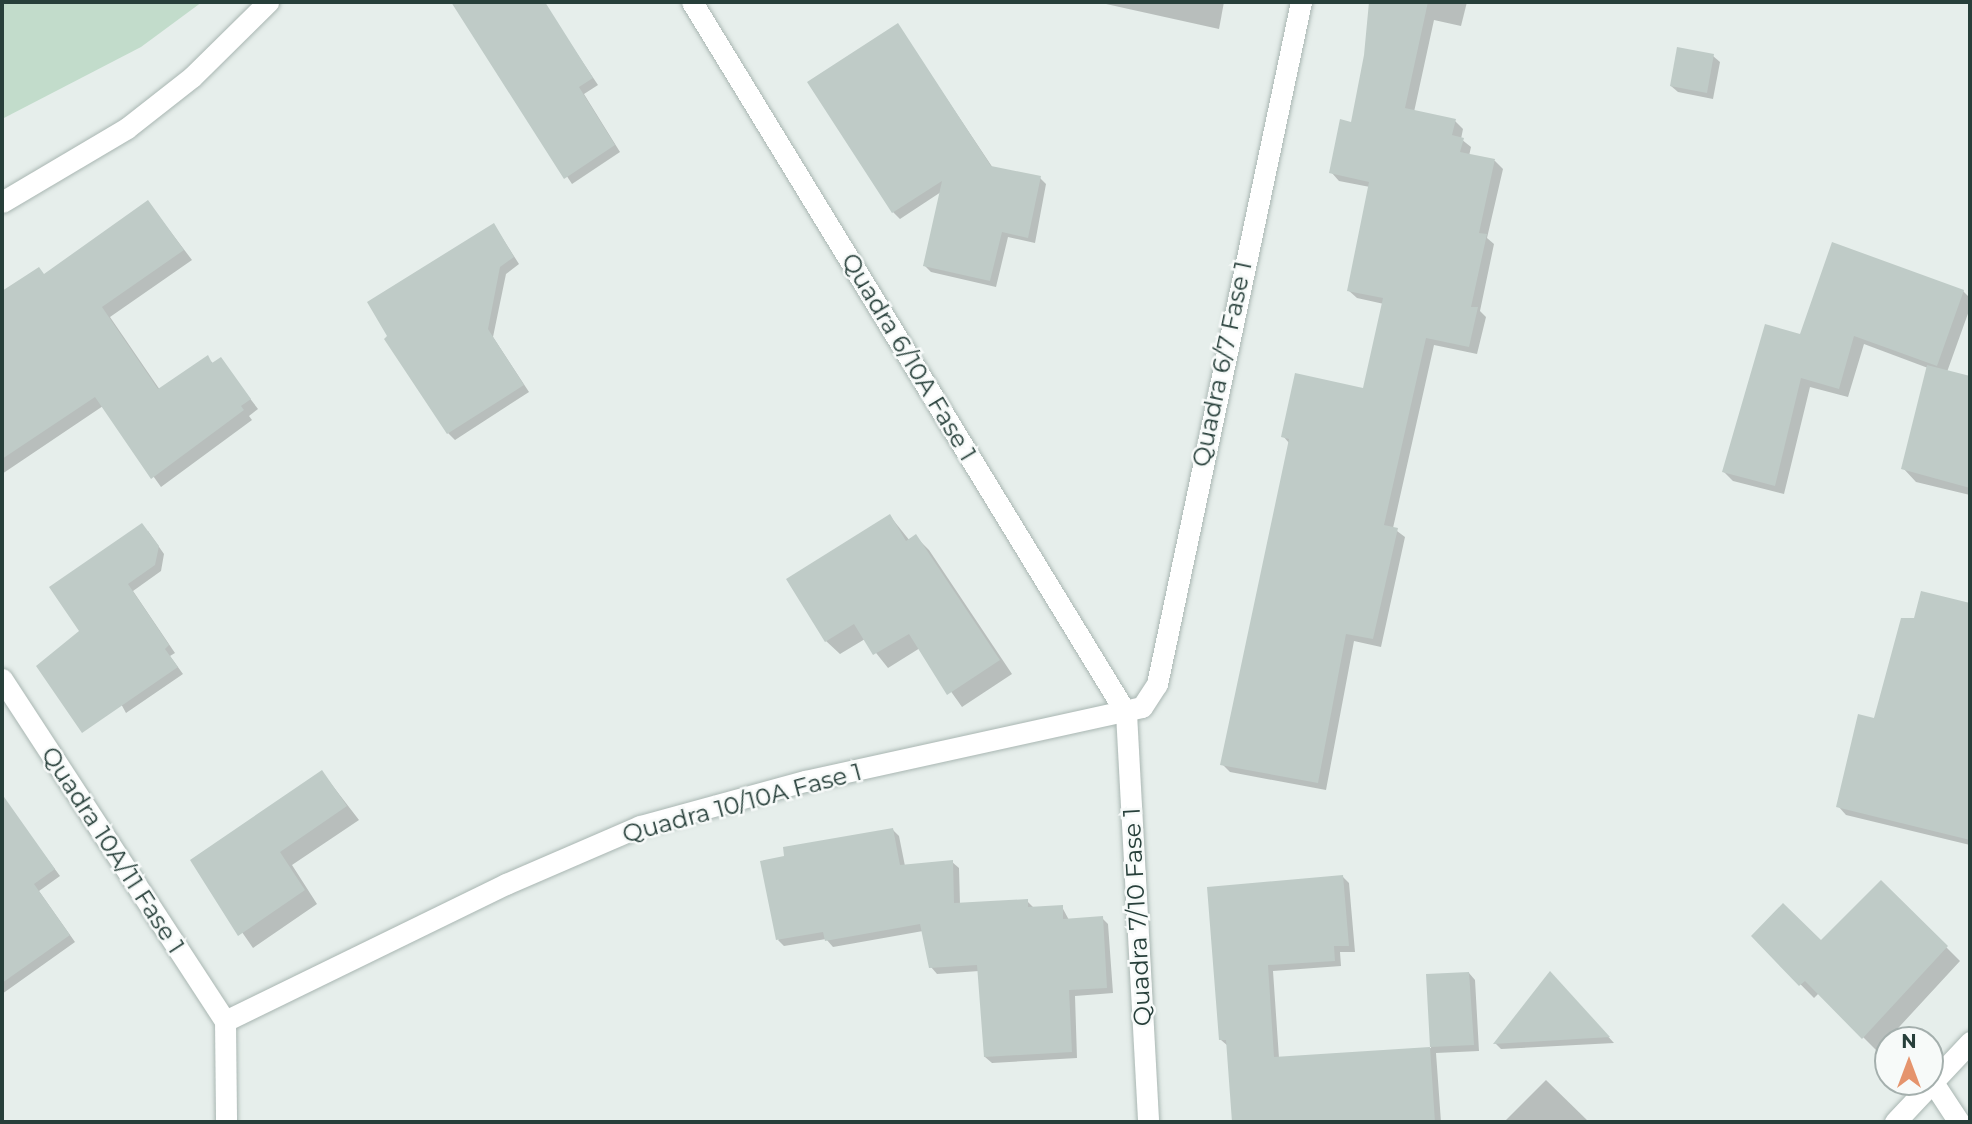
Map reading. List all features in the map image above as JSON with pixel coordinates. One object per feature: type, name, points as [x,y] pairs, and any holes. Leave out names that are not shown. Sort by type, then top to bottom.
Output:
[{"type":"street","points":[[2,202],[127,128],[192,77],[268,2]]},
{"type":"street","name":"Quadra 6/10A Fase 1","points":[[692,2],[1126,713]]},
{"type":"street","name":"Quadra 6/7 Fase 1","points":[[1126,713],[1142,707],[1157,684],[1301,2]]},
{"type":"street","name":"Quadra 10A/11 Fase 1","points":[[2,679],[225,1021]]},
{"type":"street","name":"Quadra 10/10A Fase 1","points":[[225,1021],[506,884],[640,826],[805,781],[1126,713]]},
{"type":"street","name":"Quadra 7/10 Fase 1","points":[[1126,713],[1148,1122]]},
{"type":"street","points":[[225,1021],[226,1122]]},
{"type":"street","points":[[1944,1072],[1970,1042]]},
{"type":"street","points":[[1895,1122],[1922,1096]]},
{"type":"street","points":[[1942,1096],[1959,1122]]},
{"type":"green space","points":[[2,2],[202,2],[141,47],[2,119]]},
{"type":"building","points":[[451,2],[545,2],[593,78],[579,87],[615,145],[564,179]]},
{"type":"building","points":[[1369,2],[1428,2],[1405,108],[1456,119],[1452,135],[1464,138],[1460,152],[1495,159],[1479,233],[1487,234],[1471,307],[1478,307],[1469,347],[1426,338],[1384,525],[1398,528],[1373,639],[1346,634],[1318,783],[1220,765],[1289,439],[1281,437],[1295,373],[1363,388],[1383,298],[1347,291],[1369,182],[1329,173],[1340,119],[1351,122],[1364,55]]},
{"type":"building","points":[[898,23],[991,166],[1041,176],[1028,238],[1002,232],[990,281],[923,266],[942,181],[892,213],[807,82]]},
{"type":"building","points":[[1677,47],[1714,54],[1707,93],[1670,86]]},
{"type":"building","points":[[148,200],[184,250],[102,307],[158,389],[208,355],[212,363],[221,357],[251,399],[241,406],[244,410],[151,479],[95,397],[2,459],[2,291],[39,267],[44,274]]},
{"type":"building","points":[[494,223],[514,257],[500,267],[488,329],[524,385],[447,434],[384,339],[387,336],[367,302]]},
{"type":"building","points":[[1832,242],[1964,290],[1937,366],[1854,336],[1839,389],[1801,378],[1775,486],[1722,472],[1765,324],[1800,334]]},
{"type":"building","points":[[1927,365],[1970,376],[1970,488],[1901,469]]},
{"type":"building","points":[[890,514],[906,541],[916,534],[1000,660],[947,695],[909,634],[873,655],[854,624],[825,642],[786,579]]},
{"type":"building","points":[[142,523],[159,546],[155,565],[128,584],[169,645],[165,649],[178,667],[82,733],[36,666],[79,631],[49,587]]},
{"type":"building","points":[[1921,591],[1970,603],[1970,840],[1836,807],[1858,714],[1874,718],[1901,618],[1914,618]]},
{"type":"building","points":[[322,770],[347,806],[280,852],[305,890],[238,936],[190,860]]},
{"type":"building","points":[[2,794],[55,869],[34,884],[70,935],[2,983]]},
{"type":"building","points":[[893,828],[900,865],[953,860],[954,903],[1028,899],[1028,907],[1063,905],[1063,919],[1103,916],[1107,988],[1069,990],[1072,1052],[984,1057],[977,965],[929,968],[920,924],[825,941],[823,932],[776,940],[760,861],[784,856],[783,847]]},
{"type":"building","points":[[1343,875],[1349,946],[1334,946],[1335,961],[1268,965],[1274,1057],[1430,1047],[1435,1122],[1232,1122],[1226,1040],[1219,1040],[1207,887]]},
{"type":"building","points":[[1881,880],[1948,946],[1862,1039],[1805,981],[1799,986],[1751,936],[1783,903],[1821,940]]},
{"type":"building","points":[[1550,971],[1610,1037],[1493,1044]]},
{"type":"building","points":[[1469,972],[1474,1045],[1430,1047],[1426,974]]}]
